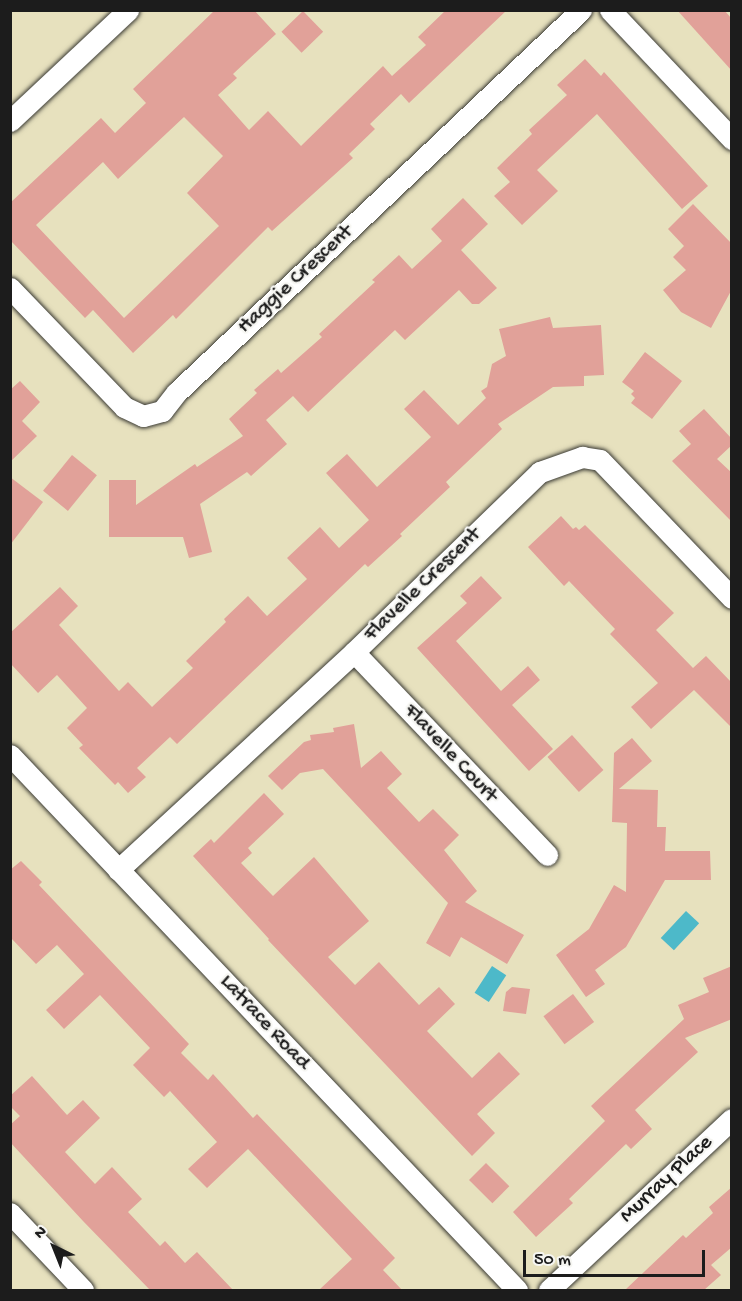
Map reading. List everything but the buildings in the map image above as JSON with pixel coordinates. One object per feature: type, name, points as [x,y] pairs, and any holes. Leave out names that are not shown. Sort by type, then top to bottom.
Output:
[{"type":"street","points":[[10,121],[128,10]]},
{"type":"street","name":"Haggie Crescent","points":[[10,288],[124,407],[143,416],[162,411],[177,392],[581,10]]},
{"type":"street","points":[[610,10],[732,139]]},
{"type":"street","name":"Flavelle Crescent","points":[[118,870],[354,652],[540,472],[582,457],[600,460],[732,598]]},
{"type":"street","name":"Flavelle Court","points":[[354,652],[547,855]]},
{"type":"street","name":"Latrace Road","points":[[10,755],[517,1290]]},
{"type":"street","name":"Murray Place","points":[[549,1290],[732,1119]]},
{"type":"street","points":[[10,1213],[83,1290]]},
{"type":"water","points":[[686,911],[699,923],[674,950],[661,938]]},
{"type":"water","points":[[492,966],[506,975],[489,1002],[475,993]]}]
